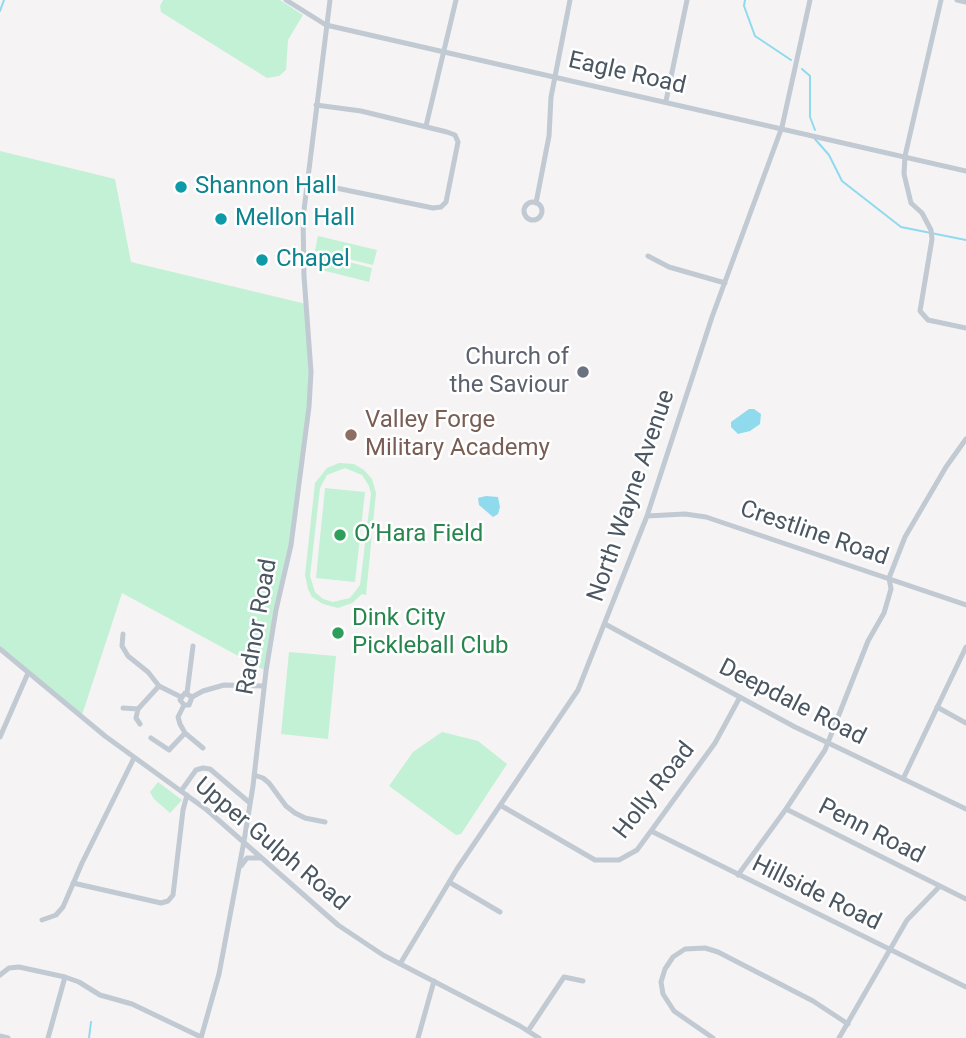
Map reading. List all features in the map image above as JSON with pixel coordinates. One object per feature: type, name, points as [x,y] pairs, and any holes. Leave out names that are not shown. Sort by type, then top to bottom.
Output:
[{"type":"street","name":"Eagle Road","points":[[286,0],[326,25],[966,171]]},
{"type":"street","name":"Radnor Road","points":[[201,1037],[219,975],[244,841],[264,686],[276,610],[291,545],[309,407],[311,372],[303,218],[330,0]]},
{"type":"street","points":[[426,126],[456,0]]},
{"type":"street","points":[[536,203],[550,136],[550,110],[570,0]]},
{"type":"street","points":[[666,101],[687,0]]},
{"type":"street","name":"North Wayne Avenue","points":[[400,964],[449,882],[572,703],[647,516],[724,283],[782,128],[810,0]]},
{"type":"street","points":[[941,0],[905,156],[904,174],[911,203],[922,213],[933,239],[920,311],[928,320],[966,328]]},
{"type":"street","points":[[957,0],[966,2]]},
{"type":"street","points":[[307,182],[433,208],[441,207],[446,202],[458,142],[455,135],[426,126],[361,111],[316,105]]},
{"type":"street","points":[[648,256],[669,267],[724,283]]},
{"type":"street","points":[[738,875],[786,809],[828,742],[868,641],[884,613],[891,589],[889,578],[905,537],[966,439]]},
{"type":"street","name":"Crestline Road","points":[[647,516],[685,514],[706,517],[966,605]]},
{"type":"street","name":"Deepdale Road","points":[[605,624],[740,697],[966,809]]},
{"type":"street","points":[[123,634],[122,646],[125,652],[148,672],[159,686],[181,697],[224,685],[264,686]]},
{"type":"street","points":[[184,705],[191,704],[192,646]]},
{"type":"street","points":[[902,779],[966,647]]},
{"type":"street","name":"Upper Gulph Road","points":[[0,649],[134,758],[244,841],[338,925],[400,964],[539,1038]]},
{"type":"street","points":[[0,737],[28,674]]},
{"type":"street","points":[[140,724],[136,718],[138,709],[159,686]]},
{"type":"street","points":[[181,697],[184,705],[178,717],[185,733],[203,748]]},
{"type":"street","name":"Holly Road","points":[[500,805],[595,860],[610,861],[627,856],[636,850],[651,831],[715,744],[740,697]]},
{"type":"street","points":[[937,707],[966,723]]},
{"type":"street","points":[[123,708],[138,709]]},
{"type":"street","points":[[151,738],[169,750],[185,733]]},
{"type":"street","points":[[42,920],[56,915],[63,907],[134,758]]},
{"type":"street","points":[[181,791],[196,770],[210,769],[250,803]]},
{"type":"street","points":[[254,775],[269,783],[286,806],[295,813],[325,822]]},
{"type":"street","points":[[73,883],[161,903],[169,901],[173,895],[187,796]]},
{"type":"street","name":"Penn Road","points":[[786,809],[966,899]]},
{"type":"street","name":"Hillside Road","points":[[651,831],[966,987]]},
{"type":"street","points":[[238,872],[247,858],[252,856],[264,859]]},
{"type":"street","points":[[449,882],[500,912]]},
{"type":"street","points":[[839,1038],[907,920],[940,886]]},
{"type":"street","points":[[713,1038],[674,1011],[663,994],[661,982],[665,969],[673,957],[685,949],[705,948],[718,952],[813,1000],[848,1024]]},
{"type":"street","points":[[0,975],[9,968],[19,967],[65,977],[100,995],[132,1004],[201,1037]]},
{"type":"street","points":[[528,1031],[564,977],[571,976],[583,981]]},
{"type":"street","points":[[48,1038],[65,977]]},
{"type":"street","points":[[418,1038],[434,981]]},
{"type":"street","points":[[0,1036],[8,1038]]},
{"type":"green space","points":[[163,0],[280,0],[303,15],[288,40],[286,70],[279,76],[267,78],[161,12]]},
{"type":"green space","points":[[0,151],[115,179],[131,262],[306,304],[311,372],[291,545],[266,671],[122,593],[81,718],[0,649]]},
{"type":"green space","points":[[318,236],[377,250],[373,265],[315,251]]},
{"type":"green space","points":[[314,253],[372,268],[369,282],[314,268],[311,265]]},
{"type":"green space","points":[[339,463],[354,464],[372,479],[376,493],[366,595],[362,594],[352,603],[338,608],[323,604],[312,597],[305,575],[315,483],[327,468]],"holes":[[[345,468],[362,475],[371,494],[360,585],[350,598],[333,602],[323,599],[315,592],[310,576],[320,488],[327,475]]]},
{"type":"green space","name":"O’Hara Field","points":[[325,488],[365,492],[355,582],[316,578]]},
{"type":"green space","points":[[289,652],[336,656],[328,739],[281,734]]},
{"type":"green space","points":[[442,732],[478,741],[507,764],[461,834],[456,835],[389,786],[413,752]]},
{"type":"green space","points":[[158,782],[182,800],[170,813],[150,792]]},
{"type":"water","points":[[749,409],[761,414],[760,424],[750,431],[738,434],[731,427],[731,422]]},
{"type":"water","points":[[498,497],[500,507],[498,514],[493,517],[479,505],[478,498]]},
{"type":"waterway","points":[[0,11],[4,0]]},
{"type":"waterway","points":[[745,0],[744,6],[755,36],[791,60]]},
{"type":"waterway","points":[[802,69],[810,76],[810,117],[815,130]]},
{"type":"waterway","points":[[815,139],[829,155],[842,181],[901,227],[966,240]]},
{"type":"waterway","points":[[89,1038],[91,1022]]},
{"type":"place","name":"Shannon Hall","points":[[181,187]]},
{"type":"place","name":"Mellon Hall","points":[[221,219]]},
{"type":"place","name":"Chapel","points":[[262,260]]},
{"type":"place","name":"Church of the Saviour","points":[[583,372]]},
{"type":"place","name":"Valley Forge Military Academy","points":[[351,435]]},
{"type":"place","name":"O’Hara Field","points":[[340,535]]},
{"type":"place","name":"Dink City Pickleball Club","points":[[338,633]]}]
